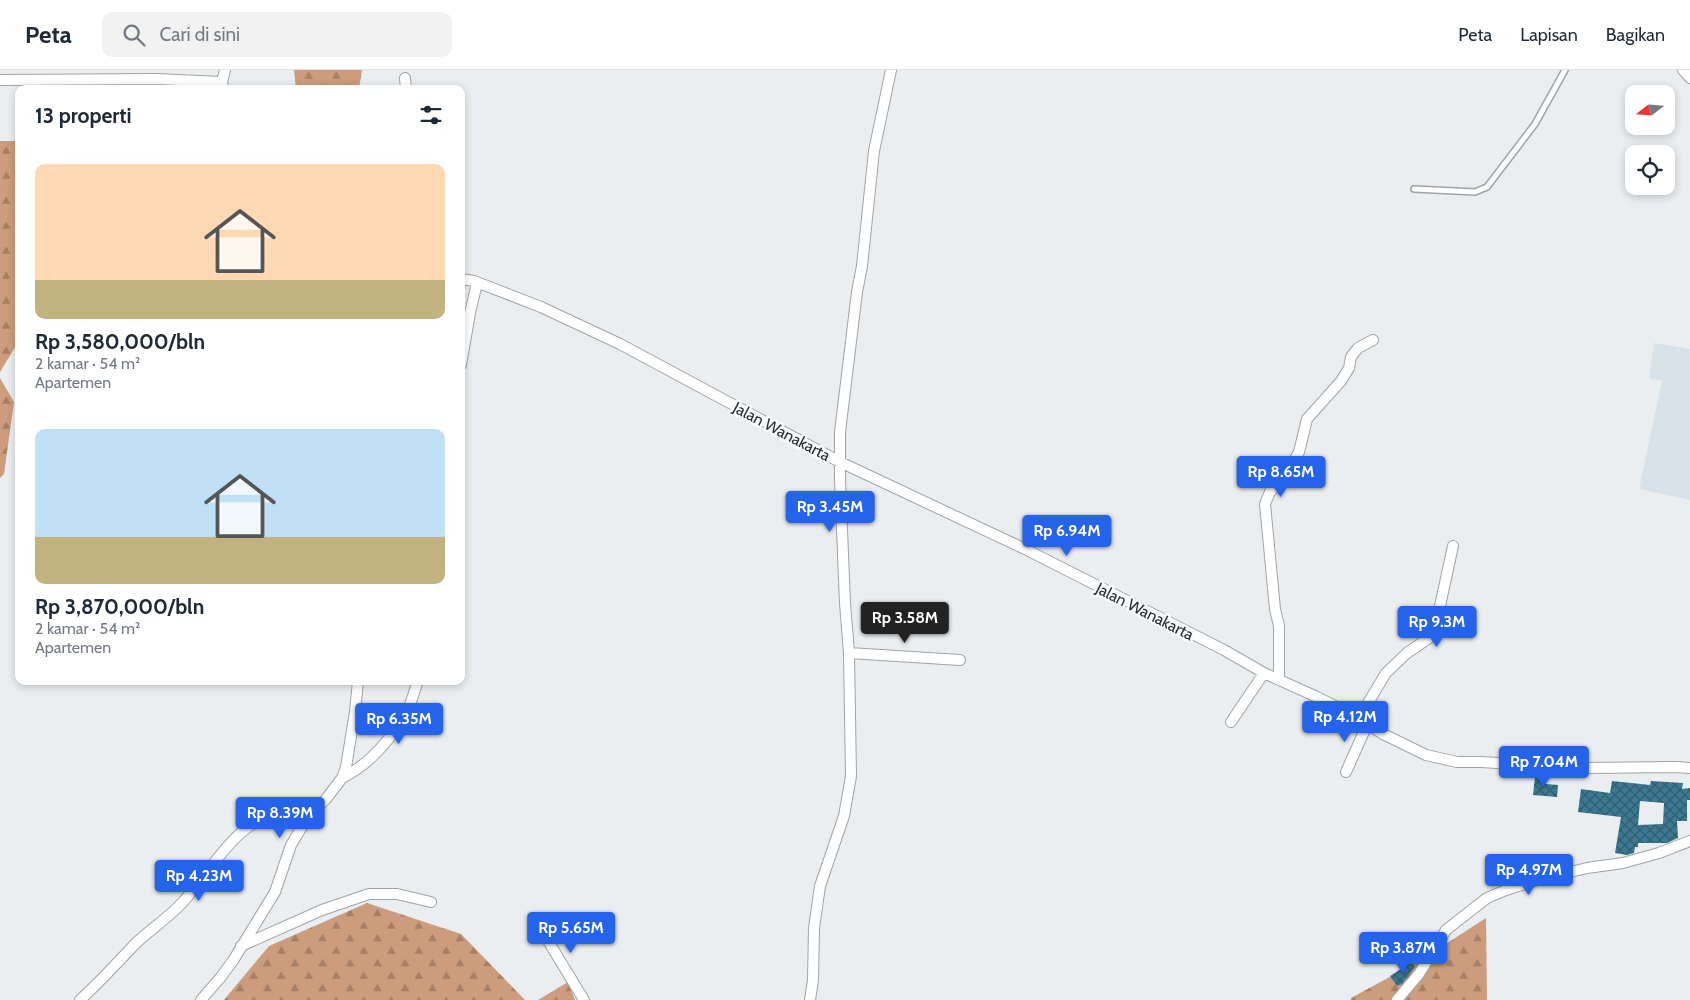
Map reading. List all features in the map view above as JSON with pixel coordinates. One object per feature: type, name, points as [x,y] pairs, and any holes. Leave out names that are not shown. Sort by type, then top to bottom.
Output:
[{"type":"street","points":[[223,85],[225,70]]},
{"type":"street","points":[[810,1000],[813,980],[814,928],[820,886],[844,816],[851,776],[849,653],[845,603],[840,462],[841,424],[857,292],[862,266],[874,151],[891,70]]},
{"type":"street","points":[[1683,70],[1690,78]]},
{"type":"street","points":[[0,80],[158,80],[212,85]]},
{"type":"street","name":"Jalan Wanakarta","points":[[465,280],[541,307],[620,344],[840,462],[1025,549],[1426,755],[1457,762],[1583,768],[1690,768]]},
{"type":"street","points":[[465,342],[477,283]]},
{"type":"street","points":[[1280,679],[1279,626],[1275,609],[1265,504],[1270,492],[1290,468],[1299,452],[1307,420],[1341,381],[1350,368],[1351,358],[1358,348],[1373,340]]},
{"type":"street","points":[[1346,772],[1363,721],[1386,673],[1407,653],[1429,638],[1435,629],[1453,546]]},
{"type":"street","points":[[849,653],[960,660]]},
{"type":"street","points":[[1231,722],[1264,673]]},
{"type":"street","points":[[201,1000],[221,976],[275,892],[290,845],[309,814],[326,799],[342,778],[346,767],[358,685]]},
{"type":"street","points":[[342,778],[368,762],[402,721],[416,685]]},
{"type":"street","points":[[80,1000],[138,942],[182,902],[225,847],[236,836],[249,826],[276,813],[318,806]]},
{"type":"street","points":[[1397,1000],[1419,974],[1446,930],[1487,898],[1537,880],[1587,868],[1623,863],[1660,853],[1690,841]]},
{"type":"street","points":[[241,946],[322,910],[369,894],[397,894],[431,902]]},
{"type":"street","points":[[536,921],[584,1000]]},
{"type":"lane","points":[[1414,189],[1476,192],[1486,188],[1535,124],[1565,70]]},
{"type":"shaded area","points":[[1654,343],[1690,349],[1690,500],[1639,489],[1662,381],[1649,378]]},
{"type":"green space","points":[[294,70],[362,70],[360,85],[296,85]]},
{"type":"green space","points":[[0,141],[15,141],[15,348],[0,372]]},
{"type":"green space","points":[[0,378],[14,402],[4,474],[0,478]]},
{"type":"green space","points":[[367,903],[461,934],[525,1000],[224,1000],[269,946]]},
{"type":"green space","points":[[1486,918],[1487,1000],[1351,1000],[1351,998],[1421,960]]},
{"type":"green space","points":[[568,982],[575,1000],[538,1000]]},
{"type":"building","points":[[1535,776],[1546,777],[1546,784],[1558,785],[1557,797],[1533,795]]},
{"type":"building","points":[[1612,781],[1650,785],[1651,781],[1683,783],[1682,789],[1690,788],[1690,800],[1687,800],[1687,821],[1677,821],[1678,838],[1667,843],[1638,843],[1634,853],[1627,855],[1615,853],[1621,817],[1578,812],[1581,789],[1610,793]],"holes":[[[1640,801],[1664,803],[1663,824],[1638,825]]]},
{"type":"building","points":[[1408,932],[1414,948],[1400,941],[1404,948],[1385,955],[1381,942]]},
{"type":"building","points":[[1412,962],[1415,967],[1402,984],[1397,986],[1390,976]]}]
